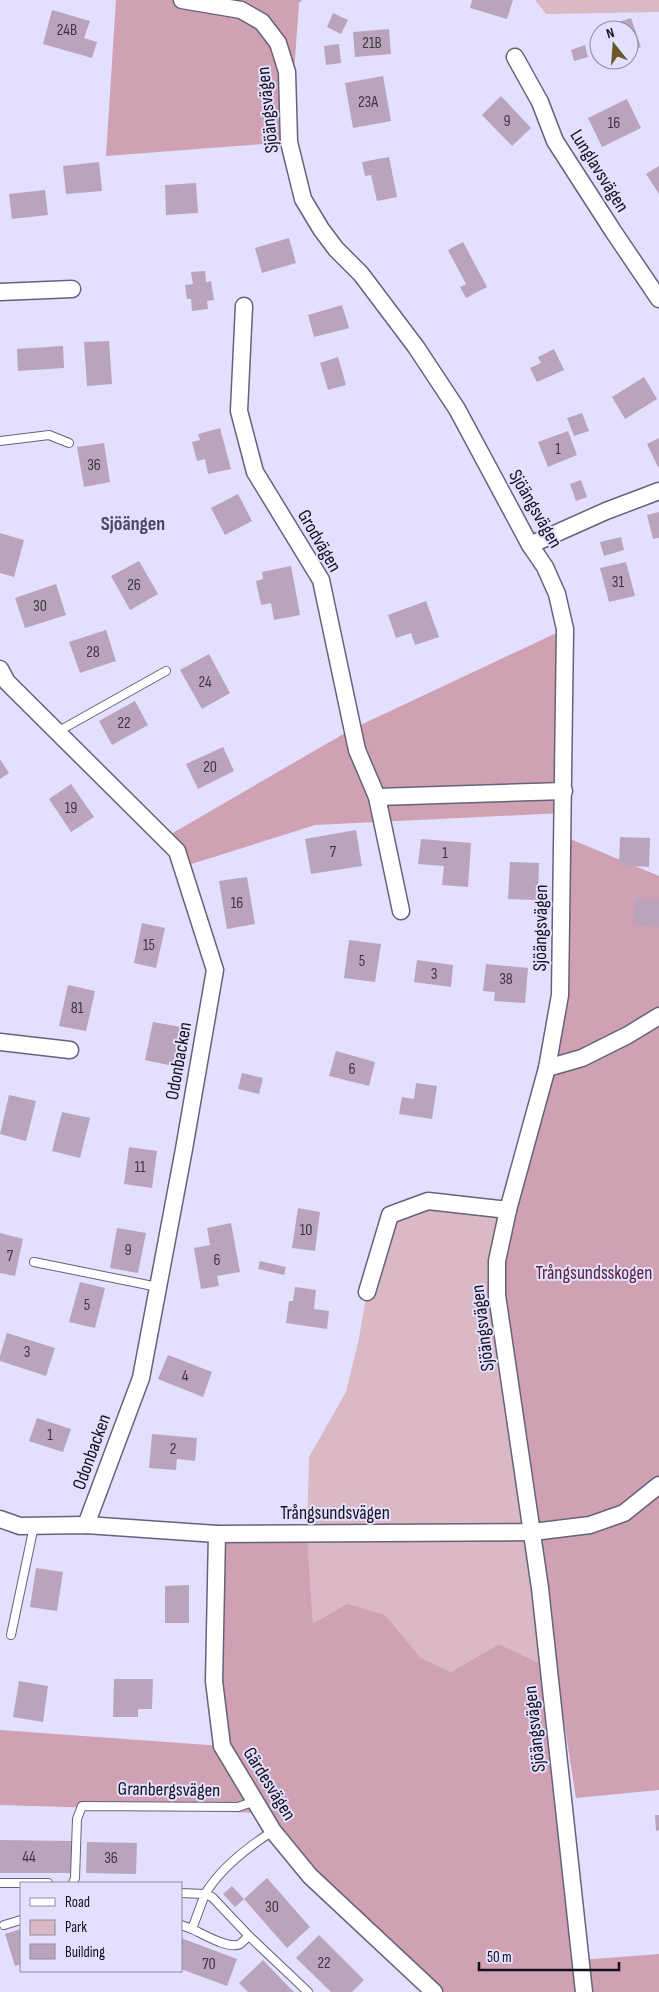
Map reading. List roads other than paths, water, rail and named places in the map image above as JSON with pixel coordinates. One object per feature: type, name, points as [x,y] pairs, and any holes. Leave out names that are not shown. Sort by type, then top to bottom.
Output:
[{"type":"street","name":"Sjöängsvägen","points":[[182,0],[241,10],[262,22],[278,44],[288,72],[289,142],[303,199],[321,229],[336,249],[361,274],[416,346],[457,409],[530,546],[545,567],[557,594],[564,628],[564,791],[560,995],[547,1068],[496,1261],[497,1295],[533,1532],[584,1992]]},
{"type":"street","name":"Lunglavsvägen","points":[[515,57],[540,102],[555,141],[613,232],[659,299]]},
{"type":"street","points":[[0,292],[72,289]]},
{"type":"street","name":"Grodvägen","points":[[244,306],[239,411],[255,472],[321,580],[357,750],[378,796],[401,911]]},
{"type":"street","points":[[530,546],[606,511],[659,491]]},
{"type":"street","name":"Odonbacken","points":[[0,669],[7,682],[177,851],[215,970],[141,1378],[86,1525]]},
{"type":"street","points":[[378,796],[564,791]]},
{"type":"street","points":[[547,1068],[582,1058],[628,1035],[659,1016]]},
{"type":"street","points":[[0,1042],[70,1050]]},
{"type":"street","points":[[367,1292],[390,1215],[428,1201],[508,1210]]},
{"type":"street","name":"Trångsundsvägen","points":[[0,1519],[20,1526],[86,1525],[217,1534],[533,1532],[590,1525],[624,1513],[659,1485]]},
{"type":"street","name":"Gärdesvägen","points":[[217,1534],[214,1681],[222,1746],[273,1831],[310,1876],[434,1992]]},
{"type":"lane","points":[[0,441],[50,435],[68,443]]},
{"type":"lane","points":[[57,732],[166,671]]},
{"type":"lane","points":[[34,1262],[158,1287]]},
{"type":"lane","points":[[11,1635],[34,1526]]},
{"type":"lane","name":"Granbergsvägen","points":[[74,1882],[76,1878],[77,1819],[82,1806],[238,1807],[255,1802]]},
{"type":"lane","points":[[192,1929],[205,1894],[211,1884],[254,1843],[273,1831]]},
{"type":"lane","points":[[0,1883],[20,1883]]},
{"type":"lane","points":[[182,1893],[205,1894],[212,1897],[249,1936],[308,1992]]},
{"type":"lane","points":[[4,1926],[20,1920]]},
{"type":"lane","points":[[182,1925],[224,1944],[234,1946],[240,1944],[249,1936]]},
{"type":"district","name":"Sjöängen","points":[[133,524]]},
{"type":"park label","name":"Trångsundsskogen","points":[[594,1273]]}]
